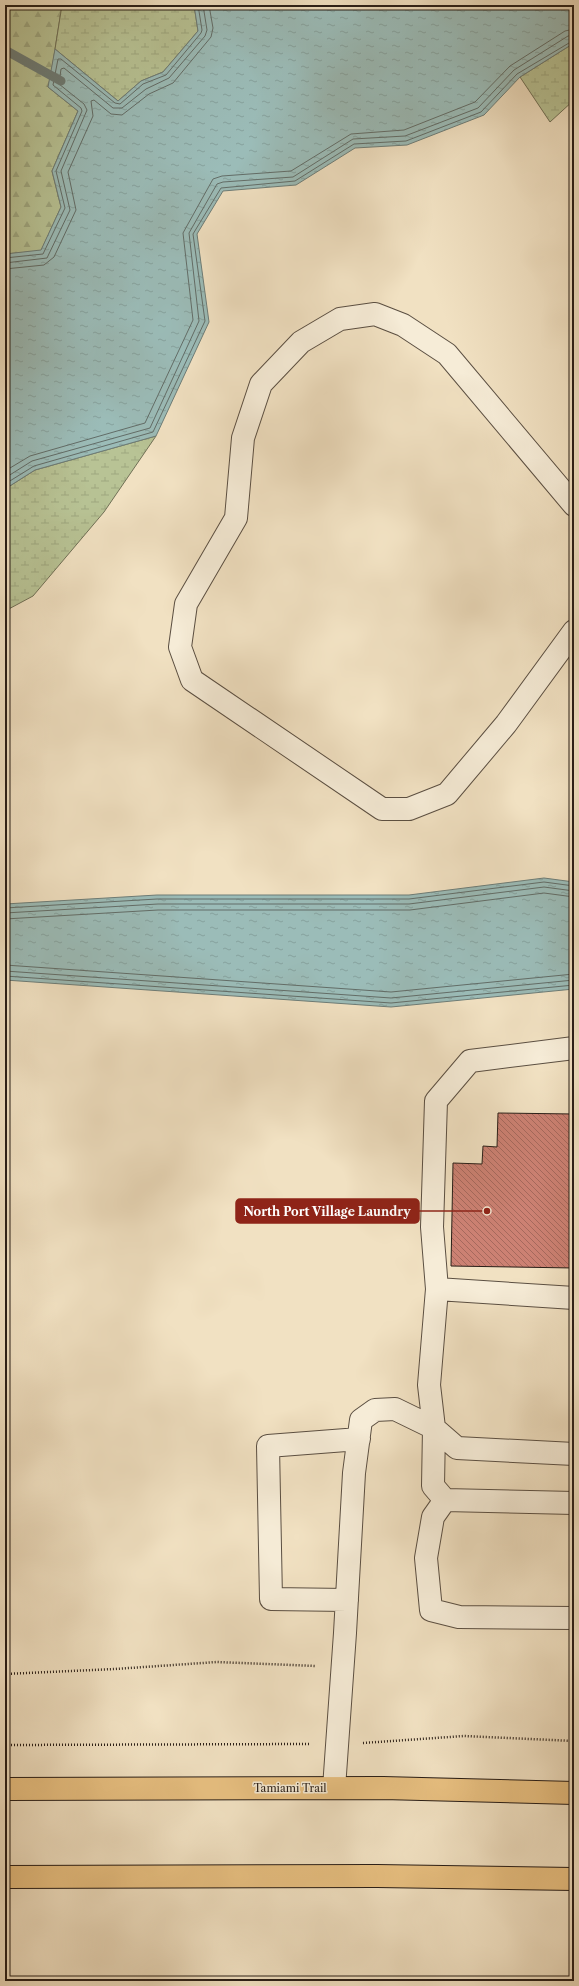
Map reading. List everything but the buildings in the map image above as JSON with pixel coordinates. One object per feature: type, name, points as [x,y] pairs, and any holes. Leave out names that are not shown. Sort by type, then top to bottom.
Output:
[{"type":"main road","name":"Tamiami Trail","points":[[5,1789],[334,1788],[574,1792]]},
{"type":"main road","points":[[5,1877],[377,1876],[574,1879]]},
{"type":"lane","points":[[574,505],[447,354],[403,325],[375,314],[340,319],[301,342],[261,384],[243,438],[236,518],[186,604],[180,647],[192,680],[382,809],[409,809],[447,794],[506,724],[574,631]]},
{"type":"lane","points":[[574,1048],[470,1061],[436,1101],[432,1227],[437,1289],[429,1385],[434,1428],[432,1486],[445,1500],[574,1502]]},
{"type":"lane","points":[[437,1289],[574,1298]]},
{"type":"lane","points":[[334,1788],[343,1667],[354,1474],[361,1420],[375,1410],[395,1409],[434,1428],[457,1448],[574,1454]]},
{"type":"lane","points":[[347,1600],[271,1599],[268,1446],[359,1439]]},
{"type":"lane","points":[[445,1500],[433,1517],[426,1558],[431,1610],[460,1617],[574,1618]]},
{"type":"path","points":[[5,1674],[115,1669],[217,1662],[343,1667]]},
{"type":"path","points":[[5,1745],[337,1744],[464,1736],[574,1741]]},
{"type":"green space","points":[[5,5],[62,5],[48,87],[78,111],[52,171],[61,207],[41,251],[5,254]]},
{"type":"green space","points":[[62,5],[194,5],[198,31],[163,72],[141,81],[118,101],[55,49]]},
{"type":"green space","points":[[574,43],[574,100],[550,122],[520,77]]},
{"type":"green space","points":[[156,436],[104,512],[33,596],[5,611],[5,489],[35,470]]},
{"type":"water","points":[[194,5],[574,5],[574,43],[520,77],[484,115],[407,145],[355,148],[296,185],[223,191],[197,234],[209,322],[156,436],[35,470],[5,489],[5,254],[41,250],[61,207],[52,171],[78,111],[48,87],[55,49],[118,101],[141,81],[163,72],[198,31]]},
{"type":"water","points":[[544,878],[574,882],[574,989],[391,1007],[5,980],[5,904],[157,895],[409,895]]},
{"type":"waterway","points":[[5,50],[61,81]]},
{"type":"place","name":"North Port Village Laundry","points":[[487,1211]]}]
